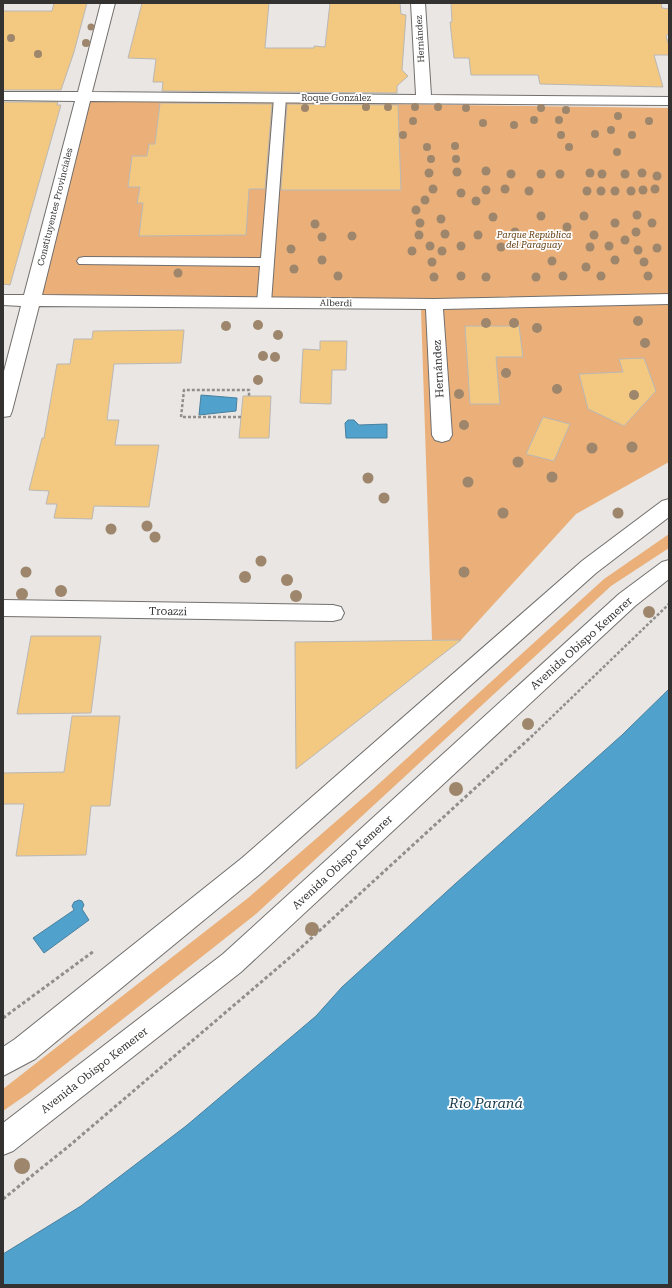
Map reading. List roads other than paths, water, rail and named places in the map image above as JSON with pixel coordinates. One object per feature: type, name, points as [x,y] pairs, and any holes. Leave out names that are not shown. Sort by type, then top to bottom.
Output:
[{"type":"street","name":"Constituyentes Provinciales","points":[[3,411],[108,3]]},
{"type":"street","name":"Hernández","points":[[418,3],[424,99]]},
{"type":"street","name":"Roque González","points":[[3,96],[669,101]]},
{"type":"street","name":"Alberdi","points":[[3,300],[434,304],[669,299]]},
{"type":"street","name":"Hernández","points":[[434,304],[442,435]]},
{"type":"street","points":[[3,1062],[25,1049],[251,866],[589,567],[669,506]]},
{"type":"street","name":"Avenida Obispo Kemerer","points":[[3,1141],[232,963],[627,600],[669,568]]},
{"type":"street","name":"Troazzi","points":[[3,608],[333,613]]},
{"type":"lane","points":[[264,303],[280,98]]},
{"type":"lane","points":[[84,261],[268,262]]},
{"type":"water","points":[[201,395],[237,398],[236,411],[199,415]]},
{"type":"water","points":[[348,420],[354,420],[359,425],[387,424],[387,438],[346,438],[345,423]]},
{"type":"water","name":"Río Paraná","points":[[669,689],[669,1285],[3,1285],[3,1254],[81,1206],[186,1126],[316,1016],[342,987],[622,735]]},
{"type":"water","points":[[79,900],[82,901],[84,905],[82,909],[89,920],[44,953],[33,938],[74,910],[72,906],[74,902]]},
{"type":"park label","name":"Parque República del Paraguay","points":[[534,240]]}]
